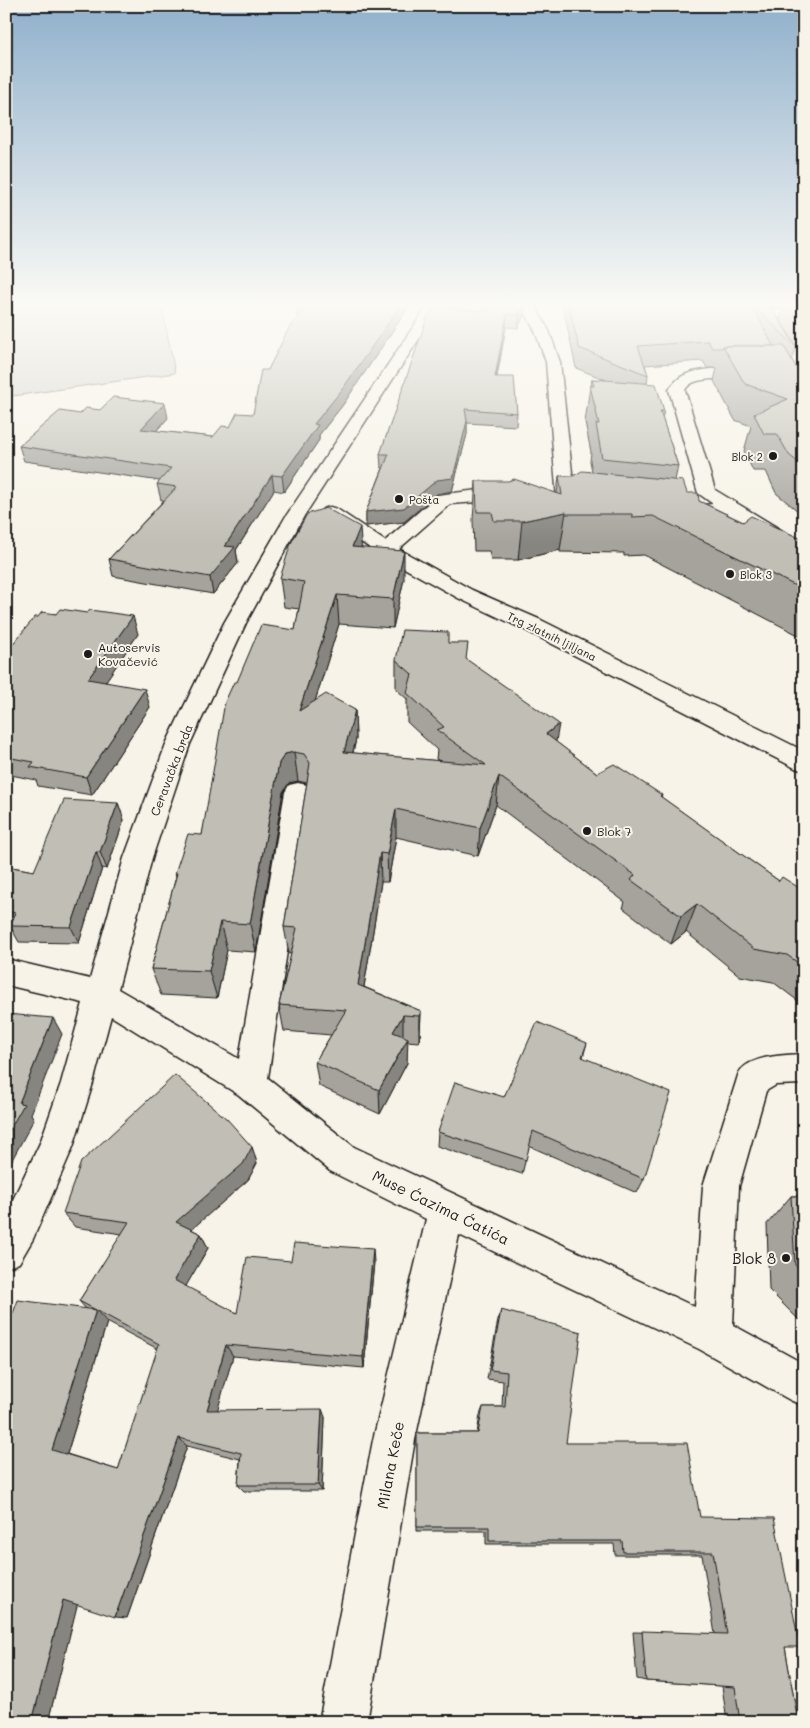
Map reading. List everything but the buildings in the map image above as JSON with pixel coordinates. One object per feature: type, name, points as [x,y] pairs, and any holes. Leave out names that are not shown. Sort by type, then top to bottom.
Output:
[{"type":"street","name":"Ceravačka brda","points":[[6,1250],[20,1226],[56,1147],[77,1083],[138,858],[178,744],[235,623],[295,516],[384,383]]},
{"type":"street","points":[[555,383],[566,500]]},
{"type":"street","points":[[682,383],[677,390],[707,493],[727,507],[779,537]]},
{"type":"street","points":[[386,550],[445,499],[478,496],[527,498]]},
{"type":"street","name":"Trg zlatnih ljiljana","points":[[308,498],[386,550],[465,594],[533,625],[804,762]]},
{"type":"street","points":[[546,500],[586,503]]},
{"type":"street","points":[[662,512],[702,512],[727,507]]},
{"type":"street","points":[[251,1084],[298,792]]},
{"type":"street","name":"Muse Ćazima Ćatića","points":[[6,972],[100,994],[251,1084],[342,1159],[446,1210],[713,1335],[804,1386]]},
{"type":"street","points":[[713,1335],[721,1186],[752,1082],[762,1073],[804,1069]]},
{"type":"street","name":"Milana Keče","points":[[343,1722],[394,1440],[446,1210]]},
{"type":"shaded area","points":[[6,383],[107,383],[6,397]]},
{"type":"place","name":"Blok 2","points":[[773,456]]},
{"type":"place","name":"Pošta","points":[[399,499]]},
{"type":"place","name":"Blok 3","points":[[730,574]]},
{"type":"place","name":"Autoservis Kovačević","points":[[88,654]]},
{"type":"place","name":"Blok 7","points":[[587,831]]},
{"type":"place","name":"Blok 8","points":[[786,1258]]}]
